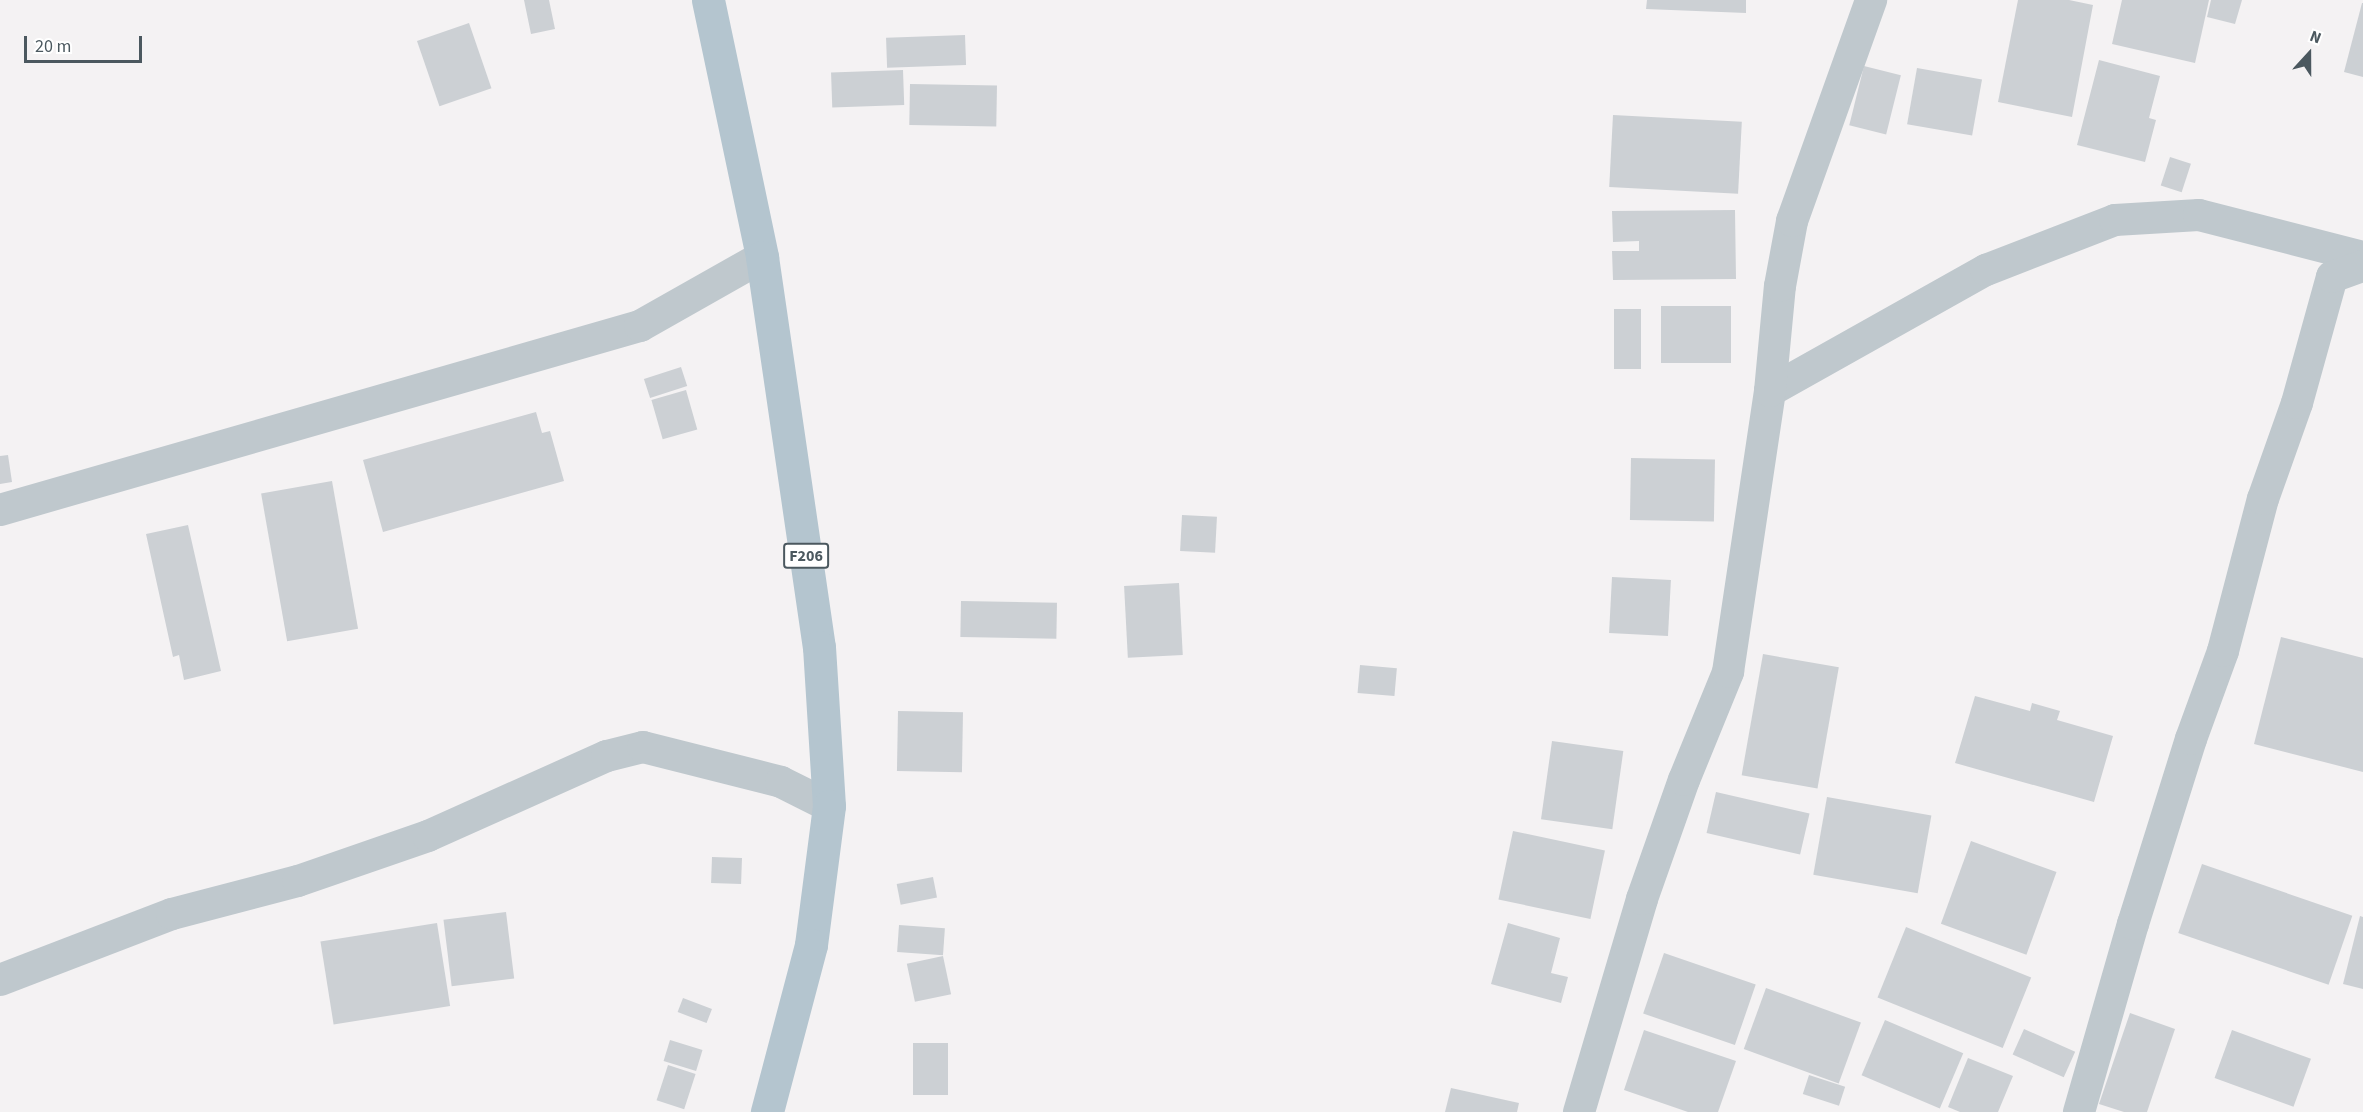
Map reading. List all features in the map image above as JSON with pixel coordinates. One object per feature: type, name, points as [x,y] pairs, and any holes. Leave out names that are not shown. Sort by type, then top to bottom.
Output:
[{"type":"main road","name":"F206","points":[[708,0],[762,257],[819,647],[829,806],[811,945],[767,1112]]},
{"type":"street","points":[[1579,1112],[1642,899],[1684,780],[1728,672],[1770,391],[1780,286],[1792,221],[1871,0]]},
{"type":"street","points":[[1770,391],[1986,270],[2115,220],[2199,215],[2363,257]]},
{"type":"street","points":[[0,510],[640,326],[762,257]]},
{"type":"street","points":[[2079,1112],[2133,924],[2191,739],[2223,651],[2263,499],[2297,403],[2332,278],[2363,266]]},
{"type":"street","points":[[0,980],[172,914],[298,881],[428,836],[607,756],[643,747],[781,782],[829,806]]},
{"type":"building","points":[[524,0],[549,0],[555,29],[531,34]]},
{"type":"building","points":[[1647,0],[1746,0],[1746,13],[1646,9]]},
{"type":"building","points":[[2018,0],[2069,0],[2093,5],[2072,117],[1998,102]]},
{"type":"building","points":[[2122,0],[2209,0],[2195,63],[2112,44]]},
{"type":"building","points":[[2211,0],[2242,0],[2235,24],[2207,17]]},
{"type":"building","points":[[2363,3],[2363,77],[2344,72]]},
{"type":"building","points":[[469,23],[491,88],[439,106],[417,41]]},
{"type":"building","points":[[965,35],[966,65],[887,68],[886,38]]},
{"type":"building","points":[[2099,60],[2160,76],[2149,118],[2156,120],[2145,162],[2077,145]]},
{"type":"building","points":[[1864,66],[1901,75],[1886,134],[1849,125]]},
{"type":"building","points":[[1917,68],[1982,79],[1972,136],[1907,124]]},
{"type":"building","points":[[903,70],[904,105],[832,107],[831,73]]},
{"type":"building","points":[[910,84],[997,86],[996,127],[909,125]]},
{"type":"building","points":[[1613,115],[1742,122],[1738,194],[1609,187]]},
{"type":"building","points":[[2170,157],[2191,164],[2182,192],[2161,186]]},
{"type":"building","points":[[1735,210],[1736,279],[1613,280],[1612,251],[1639,251],[1639,241],[1613,242],[1612,211]]},
{"type":"building","points":[[1661,306],[1731,306],[1731,363],[1661,363]]},
{"type":"building","points":[[1614,309],[1641,309],[1641,369],[1614,369]]},
{"type":"building","points":[[681,367],[687,386],[650,398],[644,379]]},
{"type":"building","points":[[686,390],[697,429],[663,439],[651,400]]},
{"type":"building","points":[[536,412],[542,433],[550,431],[564,481],[383,532],[363,460]]},
{"type":"building","points":[[8,455],[12,482],[0,484],[0,456]]},
{"type":"building","points":[[1631,458],[1715,459],[1714,521],[1630,520]]},
{"type":"building","points":[[332,481],[358,629],[287,641],[261,494]]},
{"type":"building","points":[[1182,515],[1217,517],[1215,553],[1180,551]]},
{"type":"building","points":[[188,525],[221,671],[184,680],[179,655],[173,657],[146,534]]},
{"type":"building","points":[[1612,577],[1671,580],[1668,636],[1609,633]]},
{"type":"building","points":[[1179,583],[1183,655],[1128,658],[1124,586]]},
{"type":"building","points":[[961,601],[1057,603],[1056,639],[960,637]]},
{"type":"building","points":[[2281,637],[2363,658],[2363,772],[2254,744]]},
{"type":"building","points":[[1763,654],[1839,667],[1817,789],[1742,775]]},
{"type":"building","points":[[1360,665],[1397,668],[1394,696],[1358,693]]},
{"type":"building","points":[[1975,696],[2030,711],[2032,703],[2060,711],[2057,720],[2113,736],[2094,802],[1955,763]]},
{"type":"building","points":[[898,711],[963,712],[962,772],[897,771]]},
{"type":"building","points":[[1552,741],[1623,751],[1612,829],[1541,819]]},
{"type":"building","points":[[1716,792],[1810,814],[1800,855],[1707,833]]},
{"type":"building","points":[[1827,797],[1931,815],[1918,893],[1813,875]]},
{"type":"building","points":[[1513,831],[1605,851],[1590,919],[1498,899]]},
{"type":"building","points":[[1971,841],[2057,872],[2026,955],[1941,924]]},
{"type":"building","points":[[712,857],[742,858],[741,884],[711,883]]},
{"type":"building","points":[[2202,864],[2352,916],[2329,985],[2178,933]]},
{"type":"building","points":[[933,877],[937,898],[901,905],[897,884]]},
{"type":"building","points":[[506,912],[514,979],[452,986],[443,920]]},
{"type":"building","points":[[2360,916],[2363,917],[2363,989],[2343,984]]},
{"type":"building","points":[[437,923],[450,1006],[334,1024],[320,941]]},
{"type":"building","points":[[1508,923],[1560,938],[1551,973],[1568,977],[1561,1003],[1491,984]]},
{"type":"building","points":[[899,925],[945,928],[943,955],[897,952]]},
{"type":"building","points":[[1906,927],[2031,978],[2003,1048],[1878,997]]},
{"type":"building","points":[[1664,953],[1756,985],[1735,1045],[1643,1014]]},
{"type":"building","points":[[943,956],[951,994],[915,1002],[907,964]]},
{"type":"building","points":[[1766,988],[1861,1023],[1839,1084],[1744,1049]]},
{"type":"building","points":[[683,998],[712,1009],[707,1023],[678,1012]]},
{"type":"building","points":[[2130,1013],[2175,1029],[2147,1112],[2124,1112],[2099,1104]]},
{"type":"building","points":[[1885,1020],[1963,1053],[1940,1108],[1862,1075]]},
{"type":"building","points":[[2024,1029],[2075,1052],[2064,1077],[2013,1055]]},
{"type":"building","points":[[1644,1030],[1736,1061],[1718,1112],[1688,1112],[1624,1090]]},
{"type":"building","points":[[2232,1030],[2311,1059],[2293,1107],[2215,1078]]},
{"type":"building","points":[[670,1040],[703,1050],[696,1071],[664,1061]]},
{"type":"building","points":[[913,1043],[948,1043],[948,1095],[913,1095]]},
{"type":"building","points":[[1968,1058],[2013,1076],[1998,1112],[1960,1112],[1948,1107]]},
{"type":"building","points":[[668,1065],[696,1074],[684,1109],[657,1100]]},
{"type":"building","points":[[1809,1075],[1845,1087],[1839,1106],[1803,1094]]},
{"type":"building","points":[[1451,1088],[1519,1103],[1517,1112],[1445,1112]]}]
